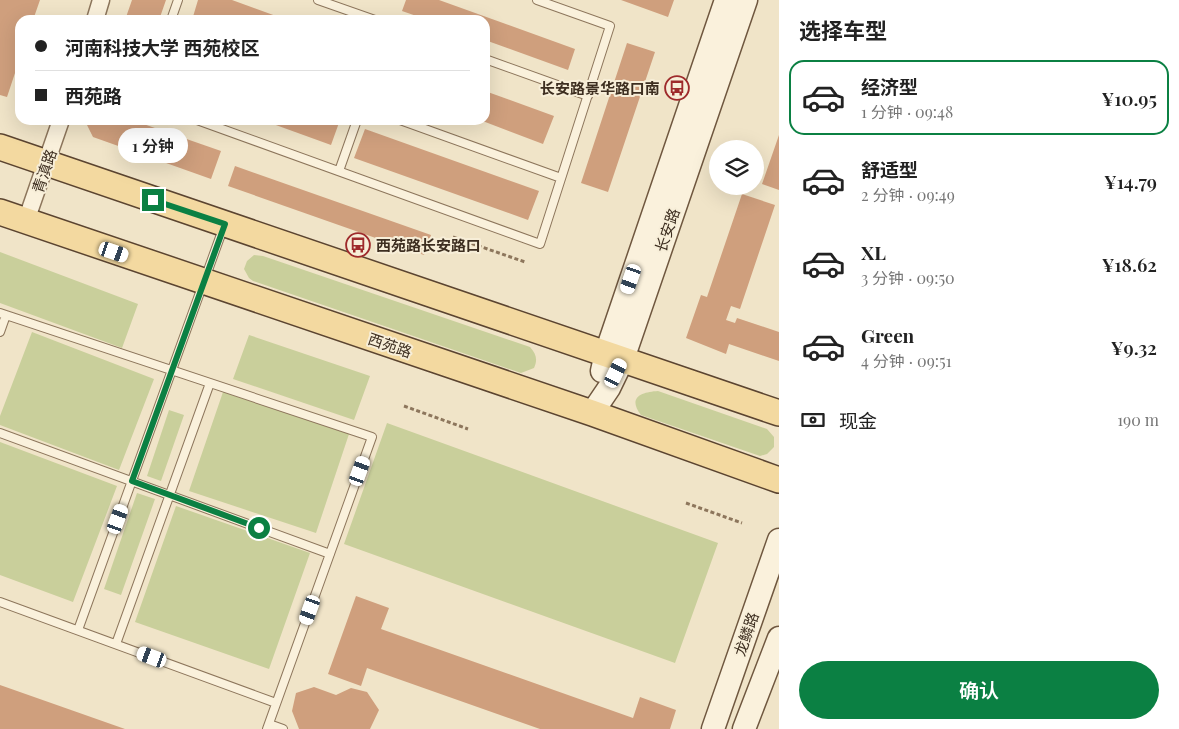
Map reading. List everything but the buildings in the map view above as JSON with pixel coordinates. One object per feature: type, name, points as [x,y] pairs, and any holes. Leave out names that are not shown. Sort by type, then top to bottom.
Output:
[{"type":"main road","name":"长安路","points":[[592,413],[609,388],[615,356],[726,0]]},
{"type":"main road","name":"长安路","points":[[615,356],[746,0]]},
{"type":"main road","points":[[0,147],[779,413]]},
{"type":"main road","name":"西苑路","points":[[0,212],[592,413],[779,480]]},
{"type":"main road","name":"龙鳞路","points":[[712,729],[779,540]]},
{"type":"main road","points":[[744,729],[779,638]]},
{"type":"street","points":[[96,15],[101,0]]},
{"type":"street","name":"青滇路","points":[[26,221],[59,125]]},
{"type":"lane","points":[[173,15],[178,0]]},
{"type":"lane","points":[[318,0],[361,15]]},
{"type":"lane","points":[[211,125],[540,244],[610,26],[538,0]]},
{"type":"lane","points":[[490,61],[588,96]]},
{"type":"lane","points":[[339,171],[354,125]]},
{"type":"lane","points":[[414,125],[561,178]]},
{"type":"lane","points":[[78,630],[225,224]]},
{"type":"lane","points":[[0,332],[3,314],[372,437],[268,727],[283,729]]},
{"type":"lane","points":[[116,644],[210,383]]},
{"type":"lane","points":[[0,433],[330,554]]},
{"type":"lane","points":[[0,602],[276,703]]},
{"type":"path","points":[[454,237],[525,262]]},
{"type":"path","points":[[404,406],[468,429]]},
{"type":"path","points":[[686,503],[742,523]]},
{"type":"green space","points":[[0,252],[138,304],[122,348],[0,303]]},
{"type":"green space","points":[[254,255],[263,256],[530,347],[536,357],[534,368],[521,373],[253,281],[244,269],[247,261]]},
{"type":"green space","points":[[32,332],[154,379],[119,470],[0,425],[0,416]]},
{"type":"green space","points":[[249,335],[370,376],[354,420],[233,379]]},
{"type":"green space","points":[[658,391],[767,429],[774,437],[774,447],[767,454],[760,456],[641,415],[636,404],[638,397],[642,394]]},
{"type":"green space","points":[[223,392],[349,434],[316,533],[189,491]]},
{"type":"green space","points":[[169,410],[184,415],[161,481],[147,476]]},
{"type":"green space","points":[[387,423],[718,543],[675,663],[344,544]]},
{"type":"green space","points":[[0,442],[117,486],[73,602],[0,575]]},
{"type":"green space","points":[[137,493],[155,499],[121,595],[104,589]]},
{"type":"green space","points":[[176,506],[310,553],[269,669],[135,622]]},
{"type":"place","name":"长安路景华路口南","points":[[677,88]]},
{"type":"place","name":"西苑路长安路口","points":[[358,245]]},
{"type":"route","points":[[153,200],[225,224],[132,481],[259,528]]}]
